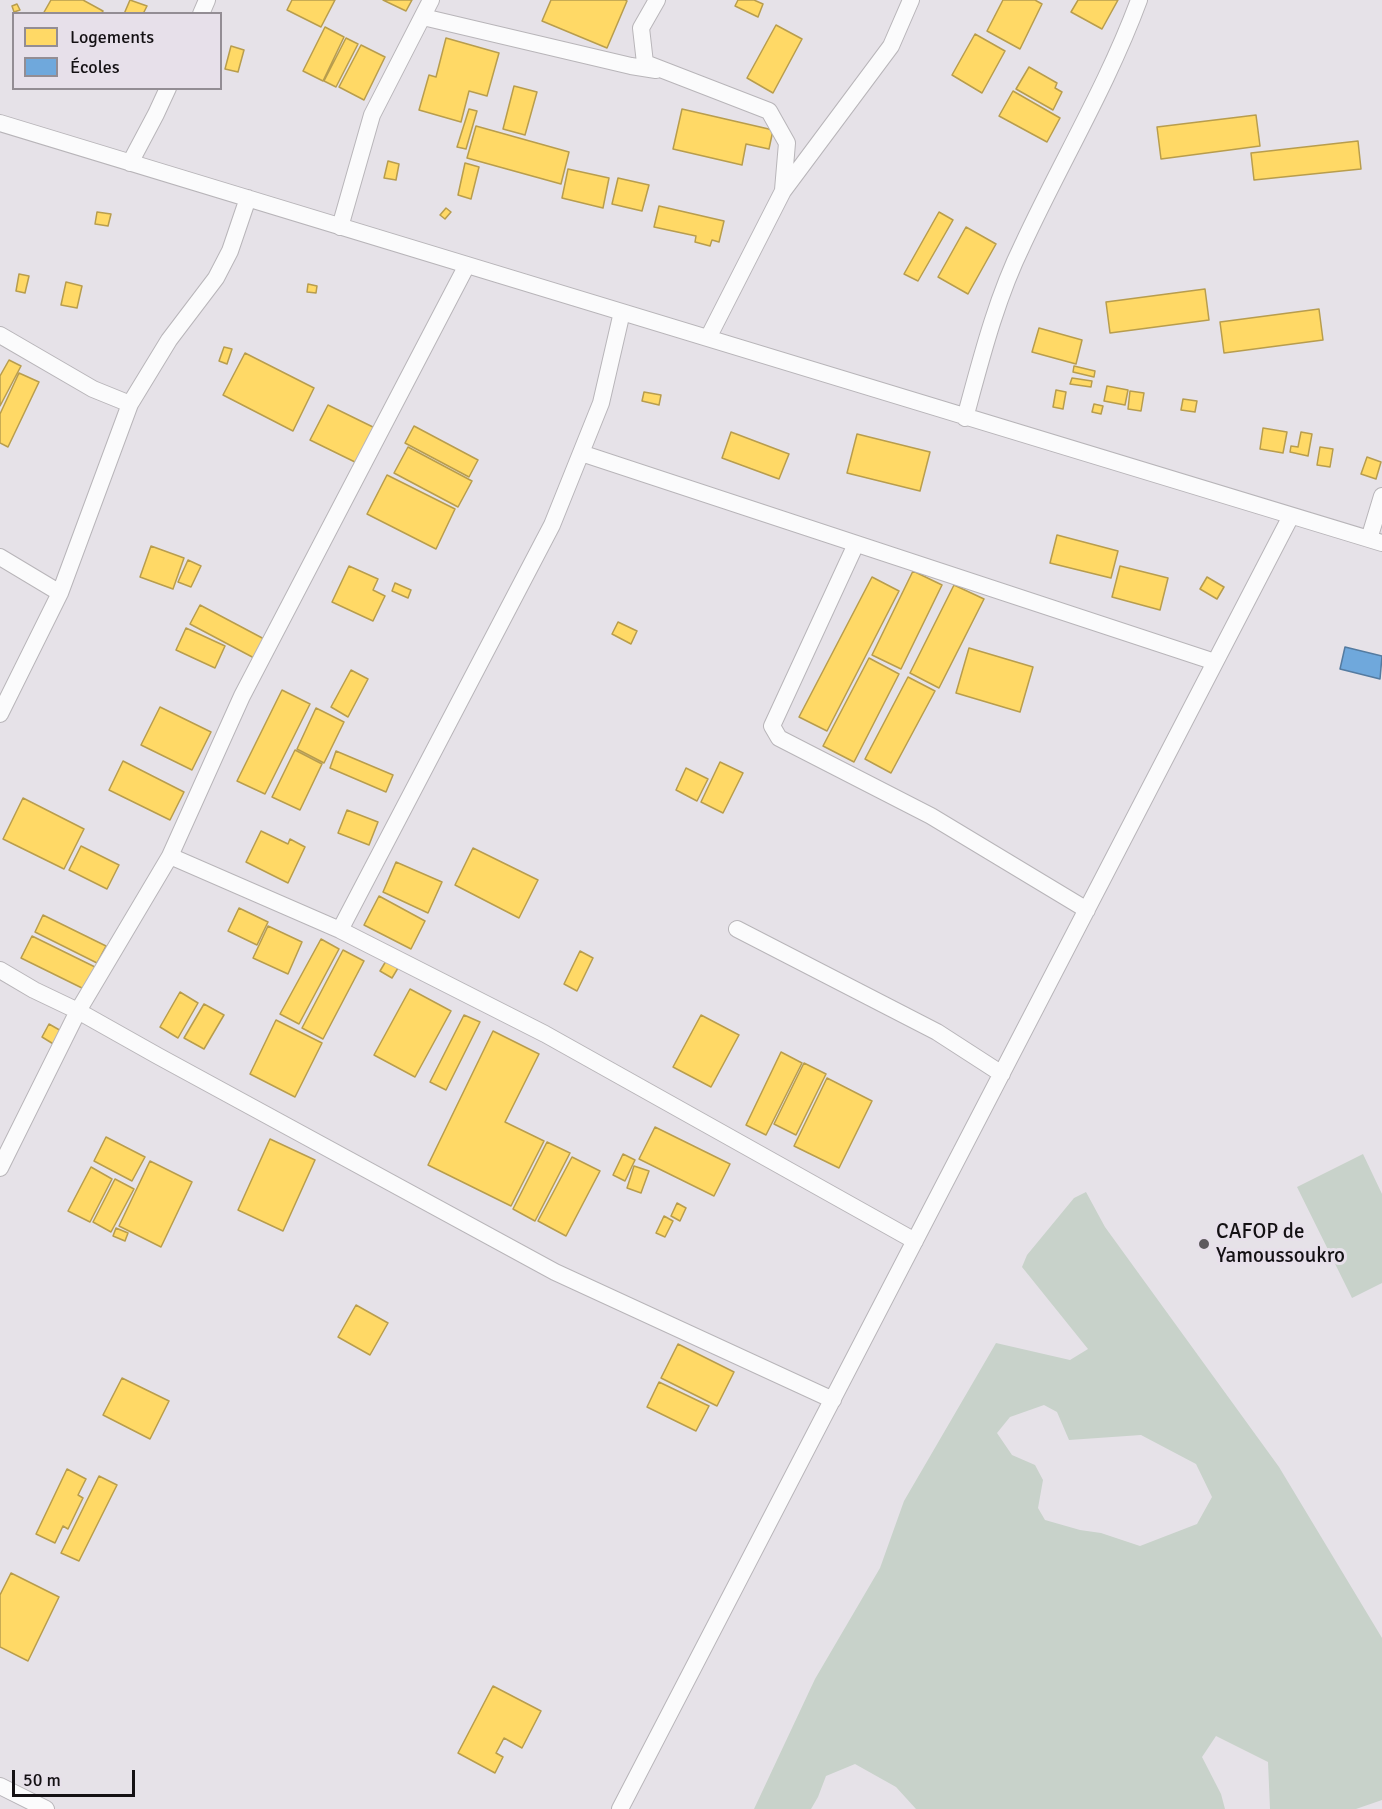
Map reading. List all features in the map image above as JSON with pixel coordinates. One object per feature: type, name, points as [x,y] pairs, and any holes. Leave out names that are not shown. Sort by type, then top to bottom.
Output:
[{"type":"street","points":[[340,227],[372,116],[431,0]]},
{"type":"street","points":[[657,0],[641,28],[645,63],[769,111],[787,143],[783,191]]},
{"type":"street","points":[[708,338],[783,191],[891,46],[911,0]]},
{"type":"street","points":[[965,417],[989,328],[1022,246],[1124,41],[1139,0]]},
{"type":"street","points":[[423,17],[631,66],[666,72]]},
{"type":"street","points":[[130,163],[167,90]]},
{"type":"street","points":[[0,123],[1376,541],[1382,496]]},
{"type":"street","points":[[0,714],[60,593],[130,404],[169,340],[216,278],[230,251],[248,198]]},
{"type":"street","points":[[0,1168],[78,1011],[170,856],[243,696],[467,265]]},
{"type":"street","points":[[340,930],[552,525],[601,403],[622,312]]},
{"type":"street","points":[[0,335],[93,389],[130,404]]},
{"type":"street","points":[[581,453],[1215,662]]},
{"type":"street","points":[[620,1809],[1291,516]]},
{"type":"street","points":[[856,544],[772,726],[779,738],[931,816],[1087,910]]},
{"type":"street","points":[[0,557],[60,593]]},
{"type":"street","points":[[170,856],[340,930],[545,1034],[915,1241]]},
{"type":"street","points":[[737,929],[937,1032],[1002,1074]]},
{"type":"street","points":[[0,970],[555,1272],[833,1400]]},
{"type":"street","points":[[0,1786],[46,1809]]},
{"type":"shaded area","points":[[1363,1154],[1382,1194],[1382,1283],[1352,1298],[1297,1187]]},
{"type":"shaded area","points":[[1086,1192],[1105,1227],[1279,1467],[1382,1638],[1382,1800],[1356,1809],[1270,1809],[1268,1762],[1216,1736],[1202,1757],[1221,1794],[1225,1809],[916,1809],[896,1787],[855,1764],[826,1776],[811,1809],[754,1809],[815,1679],[880,1568],[904,1501],[996,1343],[1070,1360],[1088,1349],[1022,1267],[1027,1255],[1074,1198]],"holes":[[[1044,1405],[1057,1412],[1069,1440],[1141,1435],[1196,1464],[1212,1497],[1197,1524],[1140,1546],[1101,1533],[1080,1530],[1045,1520],[1038,1508],[1043,1480],[1035,1465],[1012,1455],[997,1433],[1010,1417]]]},
{"type":"building: Logements","points":[[51,0],[83,0],[103,11],[102,12],[44,12]]},
{"type":"building: Logements","points":[[130,0],[147,6],[144,12],[125,12]]},
{"type":"building: Logements","points":[[292,0],[335,0],[321,27],[287,10]]},
{"type":"building: Logements","points":[[383,0],[412,0],[406,11]]},
{"type":"building: Logements","points":[[551,0],[627,1],[607,48],[542,21]]},
{"type":"building: Logements","points":[[738,0],[754,0],[763,4],[758,17],[735,6]]},
{"type":"building: Logements","points":[[1003,0],[1035,0],[1042,4],[1020,49],[987,31]]},
{"type":"building: Logements","points":[[1078,0],[1118,0],[1102,29],[1071,12]]},
{"type":"building: Logements","points":[[17,4],[20,10],[14,12],[12,6]]},
{"type":"building: Logements","points":[[776,25],[802,39],[773,93],[747,78]]},
{"type":"building: Logements","points":[[325,27],[344,37],[323,81],[303,71]]},
{"type":"building: Logements","points":[[975,34],[1005,51],[982,93],[952,75]]},
{"type":"building: Logements","points":[[346,38],[358,44],[336,87],[324,81]]},
{"type":"building: Logements","points":[[446,38],[499,53],[487,96],[469,91],[461,122],[419,110],[429,75],[436,77]]},
{"type":"building: Logements","points":[[361,45],[385,57],[364,100],[339,87]]},
{"type":"building: Logements","points":[[231,46],[244,50],[238,72],[225,69]]},
{"type":"building: Logements","points":[[1029,67],[1057,83],[1055,88],[1062,92],[1053,110],[1016,89]]},
{"type":"building: Logements","points":[[514,86],[537,92],[525,135],[503,129]]},
{"type":"building: Logements","points":[[1013,91],[1060,118],[1047,142],[999,116]]},
{"type":"building: Logements","points":[[469,109],[477,111],[466,149],[457,147]]},
{"type":"building: Logements","points":[[682,109],[773,130],[769,149],[746,144],[742,165],[673,149]]},
{"type":"building: Logements","points":[[1256,115],[1260,146],[1161,159],[1157,127]]},
{"type":"building: Logements","points":[[476,126],[569,152],[561,184],[467,158]]},
{"type":"building: Logements","points":[[1358,141],[1361,169],[1254,180],[1251,153]]},
{"type":"building: Logements","points":[[388,161],[399,164],[396,180],[384,178]]},
{"type":"building: Logements","points":[[465,163],[479,167],[471,199],[458,195]]},
{"type":"building: Logements","points":[[568,169],[609,178],[603,208],[562,198]]},
{"type":"building: Logements","points":[[618,178],[649,185],[642,211],[612,204]]},
{"type":"building: Logements","points":[[659,206],[724,221],[719,242],[712,240],[710,246],[695,242],[696,236],[654,227]]},
{"type":"building: Logements","points":[[446,208],[451,212],[445,219],[440,215]]},
{"type":"building: Logements","points":[[97,212],[111,214],[108,226],[95,224]]},
{"type":"building: Logements","points":[[939,212],[953,220],[918,281],[904,274]]},
{"type":"building: Logements","points":[[966,227],[996,244],[968,294],[938,277]]},
{"type":"building: Logements","points":[[19,274],[29,276],[25,293],[16,291]]},
{"type":"building: Logements","points":[[66,282],[82,286],[77,308],[61,305]]},
{"type":"building: Logements","points":[[308,284],[317,286],[316,293],[307,292]]},
{"type":"building: Logements","points":[[1205,289],[1209,320],[1110,333],[1106,302]]},
{"type":"building: Logements","points":[[1319,309],[1323,340],[1224,353],[1220,322]]},
{"type":"building: Logements","points":[[1039,328],[1082,340],[1076,364],[1032,352]]},
{"type":"building: Logements","points":[[224,347],[232,349],[227,364],[219,361]]},
{"type":"building: Logements","points":[[245,353],[314,388],[293,431],[223,395]]},
{"type":"building: Logements","points":[[9,360],[21,366],[0,406],[0,376]]},
{"type":"building: Logements","points":[[1074,366],[1095,371],[1094,377],[1073,372]]},
{"type":"building: Logements","points":[[19,373],[39,382],[8,447],[0,443],[0,414]]},
{"type":"building: Logements","points":[[1072,378],[1092,381],[1091,387],[1070,384]]},
{"type":"building: Logements","points":[[1107,386],[1128,390],[1125,405],[1104,401]]},
{"type":"building: Logements","points":[[1056,390],[1066,392],[1063,409],[1053,407]]},
{"type":"building: Logements","points":[[1130,391],[1144,393],[1141,411],[1128,409]]},
{"type":"building: Logements","points":[[644,392],[661,395],[659,405],[642,401]]},
{"type":"building: Logements","points":[[1183,399],[1197,401],[1195,412],[1181,410]]},
{"type":"building: Logements","points":[[1094,404],[1103,406],[1101,414],[1092,412]]},
{"type":"building: Logements","points":[[328,405],[377,429],[359,464],[310,440]]},
{"type":"building: Logements","points":[[414,426],[478,460],[469,477],[405,443]]},
{"type":"building: Logements","points":[[1263,428],[1287,432],[1283,453],[1260,449]]},
{"type":"building: Logements","points":[[731,432],[789,454],[779,479],[722,458]]},
{"type":"building: Logements","points":[[1301,432],[1312,434],[1308,456],[1290,452],[1291,446],[1298,447]]},
{"type":"building: Logements","points":[[857,434],[930,452],[920,491],[847,473]]},
{"type":"building: Logements","points":[[408,447],[472,481],[458,507],[394,473]]},
{"type":"building: Logements","points":[[1320,447],[1333,449],[1330,467],[1317,465]]},
{"type":"building: Logements","points":[[1367,457],[1381,462],[1376,479],[1361,474]]},
{"type":"building: Logements","points":[[387,475],[455,509],[436,549],[367,514]]},
{"type":"building: Logements","points":[[1057,535],[1118,551],[1111,578],[1050,563]]},
{"type":"building: Logements","points":[[151,546],[184,558],[173,589],[140,577]]},
{"type":"building: Logements","points":[[188,560],[201,566],[191,587],[178,582]]},
{"type":"building: Logements","points":[[349,566],[378,579],[373,590],[385,596],[373,621],[332,602]]},
{"type":"building: Logements","points":[[1120,566],[1168,578],[1160,610],[1112,597]]},
{"type":"building: Logements","points":[[913,571],[942,585],[901,669],[872,655]]},
{"type":"building: Logements","points":[[872,577],[899,591],[827,731],[799,717]]},
{"type":"building: Logements","points":[[1207,577],[1224,587],[1217,599],[1200,589]]},
{"type":"building: Logements","points":[[395,583],[411,590],[408,598],[392,591]]},
{"type":"building: Logements","points":[[954,585],[984,599],[939,688],[910,673]]},
{"type":"building: Logements","points":[[200,605],[266,640],[256,659],[190,624]]},
{"type":"building: Logements","points":[[618,622],[637,631],[631,644],[612,634]]},
{"type":"building: Logements","points":[[186,628],[225,646],[215,668],[176,650]]},
{"type":"building: Logements","points":[[969,648],[1033,667],[1020,712],[956,693]]},
{"type":"building: Logements","points":[[869,658],[899,674],[854,762],[823,746]]},
{"type":"building: Logements","points":[[351,670],[368,679],[348,717],[331,707]]},
{"type":"building: Logements","points":[[908,677],[935,691],[891,773],[865,759]]},
{"type":"building: Logements","points":[[282,690],[310,704],[265,794],[237,781]]},
{"type":"building: Logements","points":[[160,707],[211,732],[192,770],[141,745]]},
{"type":"building: Logements","points":[[316,708],[344,722],[324,763],[297,749]]},
{"type":"building: Logements","points":[[295,750],[322,764],[300,810],[272,797]]},
{"type":"building: Logements","points":[[336,751],[393,775],[386,792],[330,768]]},
{"type":"building: Logements","points":[[123,761],[184,792],[170,820],[109,790]]},
{"type":"building: Logements","points":[[720,762],[743,773],[723,813],[701,802]]},
{"type":"building: Logements","points":[[686,768],[708,779],[697,801],[676,790]]},
{"type":"building: Logements","points":[[23,798],[84,829],[64,869],[3,839]]},
{"type":"building: Logements","points":[[347,810],[378,822],[369,845],[338,833]]},
{"type":"building: Logements","points":[[261,831],[288,844],[290,839],[305,847],[288,883],[246,862]]},
{"type":"building: Logements","points":[[81,846],[119,865],[107,889],[69,870]]},
{"type":"building: Logements","points":[[473,848],[538,880],[519,918],[455,885]]},
{"type":"building: Logements","points":[[396,862],[442,882],[428,913],[383,892]]},
{"type":"building: Logements","points":[[379,896],[425,921],[411,949],[364,925]]},
{"type":"building: Logements","points":[[239,908],[268,922],[257,945],[228,931]]},
{"type":"building: Logements","points":[[43,915],[106,946],[97,963],[35,932]]},
{"type":"building: Logements","points":[[268,926],[302,942],[288,974],[253,958]]},
{"type":"building: Logements","points":[[32,936],[95,967],[84,989],[21,958]]},
{"type":"building: Logements","points":[[321,939],[339,949],[299,1024],[280,1014]]},
{"type":"building: Logements","points":[[343,950],[364,961],[323,1039],[302,1028]]},
{"type":"building: Logements","points":[[580,951],[593,958],[577,991],[564,984]]},
{"type":"building: Logements","points":[[386,961],[398,968],[392,978],[380,971]]},
{"type":"building: Logements","points":[[410,989],[451,1011],[415,1077],[374,1055]]},
{"type":"building: Logements","points":[[180,992],[198,1003],[178,1038],[160,1027]]},
{"type":"building: Logements","points":[[204,1004],[224,1015],[204,1049],[184,1038]]},
{"type":"building: Logements","points":[[464,1015],[480,1022],[446,1090],[430,1082]]},
{"type":"building: Logements","points":[[701,1015],[739,1035],[711,1087],[673,1067]]},
{"type":"building: Logements","points":[[276,1020],[322,1043],[295,1097],[250,1074]]},
{"type":"building: Logements","points":[[49,1024],[63,1032],[55,1045],[42,1037]]},
{"type":"building: Logements","points":[[493,1031],[539,1054],[505,1122],[544,1141],[511,1206],[428,1165]]},
{"type":"building: Logements","points":[[781,1052],[802,1063],[766,1135],[746,1125]]},
{"type":"building: Logements","points":[[804,1063],[826,1074],[796,1135],[774,1124]]},
{"type":"building: Logements","points":[[827,1078],[872,1101],[839,1168],[794,1146]]},
{"type":"building: Logements","points":[[655,1127],[730,1164],[714,1196],[639,1159]]},
{"type":"building: Logements","points":[[106,1137],[145,1157],[132,1181],[94,1161]]},
{"type":"building: Logements","points":[[270,1139],[315,1160],[283,1231],[238,1210]]},
{"type":"building: Logements","points":[[547,1142],[570,1153],[535,1221],[513,1209]]},
{"type":"building: Logements","points":[[623,1154],[635,1160],[625,1181],[613,1175]]},
{"type":"building: Logements","points":[[572,1157],[600,1171],[566,1236],[538,1221]]},
{"type":"building: Logements","points":[[150,1161],[192,1182],[161,1247],[119,1226]]},
{"type":"building: Logements","points":[[634,1166],[649,1171],[641,1193],[627,1188]]},
{"type":"building: Logements","points":[[91,1167],[112,1179],[90,1222],[68,1211]]},
{"type":"building: Logements","points":[[115,1179],[134,1189],[111,1232],[93,1222]]},
{"type":"building: Logements","points":[[677,1203],[686,1208],[680,1221],[671,1216]]},
{"type":"building: Logements","points":[[664,1216],[673,1221],[665,1237],[656,1233]]},
{"type":"building: Logements","points":[[116,1228],[128,1233],[125,1241],[113,1236]]},
{"type":"building: Logements","points":[[356,1305],[388,1323],[370,1355],[338,1337]]},
{"type":"building: Logements","points":[[678,1344],[734,1372],[717,1406],[661,1378]]},
{"type":"building: Logements","points":[[122,1378],[169,1401],[150,1439],[103,1415]]},
{"type":"building: Logements","points":[[659,1382],[709,1406],[696,1431],[647,1407]]},
{"type":"building: Logements","points":[[67,1469],[86,1479],[78,1495],[83,1498],[68,1529],[63,1526],[55,1543],[36,1534]]},
{"type":"building: Logements","points":[[99,1476],[117,1485],[79,1561],[61,1553]]},
{"type":"building: Logements","points":[[11,1573],[59,1597],[28,1661],[0,1647],[0,1595]]},
{"type":"building: Logements","points":[[493,1686],[541,1711],[522,1748],[504,1738],[496,1753],[503,1757],[495,1773],[458,1753]]},
{"type":"building: Écoles","points":[[1345,647],[1382,656],[1380,679],[1340,669]]},
{"type":"place","name":"CAFOP de Yamoussoukro","points":[[1204,1244]]}]
